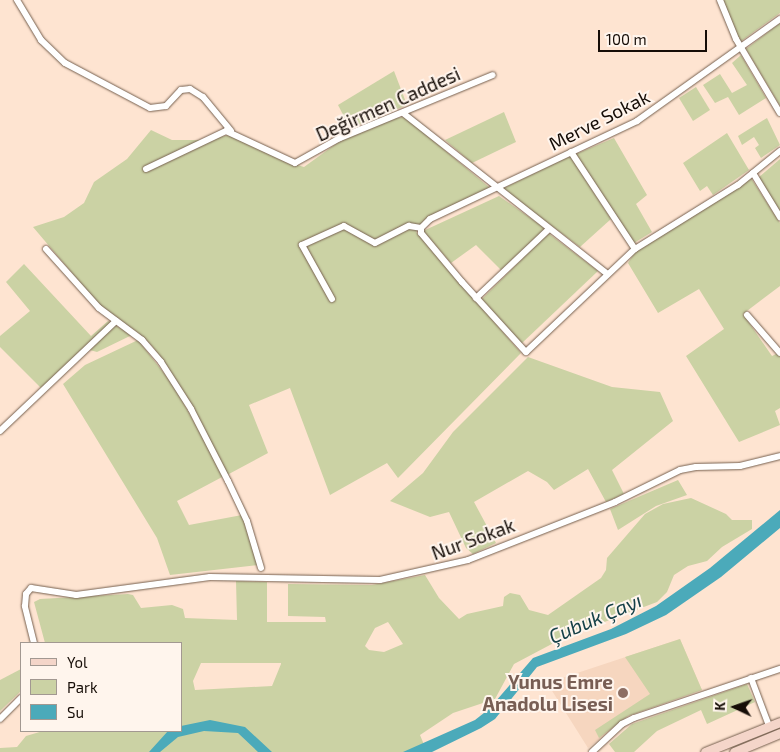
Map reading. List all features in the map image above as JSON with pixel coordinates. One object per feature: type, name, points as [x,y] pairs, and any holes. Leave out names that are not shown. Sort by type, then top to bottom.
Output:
[{"type":"main road","points":[[705,752],[780,722]]},
{"type":"main road","points":[[734,752],[780,733]]},
{"type":"street","points":[[17,0],[41,40],[65,63],[150,108],[162,108],[183,89],[192,90],[231,131]]},
{"type":"street","points":[[720,0],[740,48],[780,113]]},
{"type":"street","name":"Merve Sokak","points":[[421,228],[430,219],[637,120],[780,19]]},
{"type":"street","name":"Değirmen Caddesi","points":[[231,131],[295,163],[340,138],[493,74]]},
{"type":"street","points":[[403,113],[495,188],[606,274]]},
{"type":"street","points":[[146,169],[217,133],[231,131]]},
{"type":"street","points":[[332,299],[302,245],[344,226],[375,242],[409,226],[421,228],[421,233],[476,298],[526,352],[606,274],[635,249],[753,173],[780,151]]},
{"type":"street","points":[[571,152],[635,249]]},
{"type":"street","points":[[753,173],[780,217]]},
{"type":"street","points":[[476,298],[549,229]]},
{"type":"street","points":[[46,249],[99,308],[152,350],[191,409],[247,521],[261,568]]},
{"type":"street","points":[[747,315],[780,353]]},
{"type":"street","points":[[0,431],[116,321]]},
{"type":"street","name":"Nur Sokak","points":[[34,642],[25,606],[26,594],[31,588],[76,595],[133,590],[210,577],[369,581],[432,570],[468,560],[615,502],[680,470],[696,467],[740,466],[780,456]]},
{"type":"street","points":[[592,752],[627,721],[780,669]]},
{"type":"street","points":[[750,678],[770,726]]},
{"type":"street","points":[[0,720],[20,699]]},
{"type":"shaded area","name":"Yunus Emre Anadolu Lisesi","points":[[680,639],[702,690],[628,716],[588,748],[549,686],[553,681]]},
{"type":"green space","points":[[723,0],[780,0],[780,13],[740,42]]},
{"type":"green space","points":[[780,23],[780,106],[746,49]]},
{"type":"green space","points":[[741,55],[766,98],[739,115],[728,97],[715,103],[703,85],[720,74],[732,93],[747,85],[732,63]]},
{"type":"green space","points":[[394,71],[407,105],[350,128],[338,105]]},
{"type":"green space","points":[[696,87],[710,110],[693,121],[679,98]]},
{"type":"green space","points":[[504,112],[516,142],[472,163],[445,140]]},
{"type":"green space","points":[[405,117],[490,188],[429,217],[416,232],[521,353],[398,478],[387,463],[330,495],[290,388],[249,405],[268,453],[227,475],[172,374],[152,346],[137,332],[106,313],[33,227],[64,217],[84,203],[94,182],[127,159],[151,130],[172,140],[202,140],[230,135],[284,161],[304,167],[340,141],[394,118]]},
{"type":"green space","points":[[767,118],[780,145],[761,158],[755,148],[759,145],[754,137],[742,145],[738,136]]},
{"type":"green space","points":[[727,133],[749,170],[713,195],[707,186],[700,191],[683,163]]},
{"type":"green space","points":[[614,138],[647,195],[636,204],[652,232],[634,243],[576,154]]},
{"type":"green space","points":[[570,156],[611,219],[580,247],[502,189]]},
{"type":"green space","points":[[780,159],[780,212],[758,178]]},
{"type":"green space","points":[[751,178],[780,223],[780,286],[743,314],[772,356],[778,353],[780,355],[780,408],[775,411],[780,425],[739,442],[686,356],[724,329],[699,289],[658,313],[628,263],[635,252]]},
{"type":"green space","points":[[499,196],[546,229],[501,270],[476,245],[451,263],[423,231]]},
{"type":"green space","points":[[548,233],[598,271],[521,344],[482,299]]},
{"type":"green space","points":[[24,264],[91,336],[108,321],[132,335],[97,352],[86,349],[41,388],[0,347],[0,336],[30,311],[6,282]]},
{"type":"green space","points":[[138,340],[174,386],[224,476],[177,501],[189,525],[242,515],[258,565],[170,575],[157,538],[63,384],[85,365]]},
{"type":"green space","points":[[528,357],[612,387],[660,392],[673,421],[612,470],[624,494],[606,502],[588,469],[554,490],[547,482],[528,471],[474,502],[496,543],[473,554],[466,548],[449,512],[430,517],[390,501],[423,473],[453,432]]},
{"type":"green space","points":[[678,480],[687,495],[656,506],[618,530],[610,509]]},
{"type":"green space","points":[[691,498],[726,514],[732,520],[752,520],[752,529],[722,547],[707,561],[688,566],[674,575],[667,592],[657,602],[565,637],[514,664],[495,699],[453,713],[420,735],[427,752],[0,752],[0,748],[17,747],[26,736],[40,732],[182,732],[182,642],[45,642],[34,602],[40,599],[128,594],[133,595],[141,608],[172,605],[183,609],[185,618],[237,620],[236,581],[267,582],[267,622],[326,622],[325,617],[288,616],[288,584],[372,585],[425,575],[439,598],[459,619],[467,614],[503,606],[504,597],[510,593],[520,595],[529,610],[548,615],[601,578],[606,570],[607,558],[645,514],[663,504]],"holes":[[[388,622],[403,644],[384,652],[369,650],[365,646],[375,628]],[[201,663],[281,663],[272,686],[195,690],[193,681]]]},
{"type":"green space","points":[[680,639],[702,690],[628,716],[599,738],[595,730],[650,694],[625,657]]},
{"type":"green space","points":[[20,670],[20,692],[0,711],[0,680]]},
{"type":"green space","points":[[747,684],[755,702],[707,724],[701,710],[657,731],[634,752],[615,752],[609,744],[632,724]]},
{"type":"water","points":[[780,510],[780,528],[721,577],[666,615],[626,634],[537,667],[495,719],[481,728],[432,752],[403,752],[475,720],[489,709],[533,658],[611,629],[656,606],[710,568]]},
{"type":"water","points":[[210,720],[245,727],[272,752],[258,752],[238,733],[204,731],[178,737],[160,752],[149,752],[167,732],[182,732],[182,726]]},
{"type":"place","name":"Yunus Emre Anadolu Lisesi","points":[[623,693]]},
{"type":"water label","name":"Çubuk Çayı","points":[[595,618]]}]
